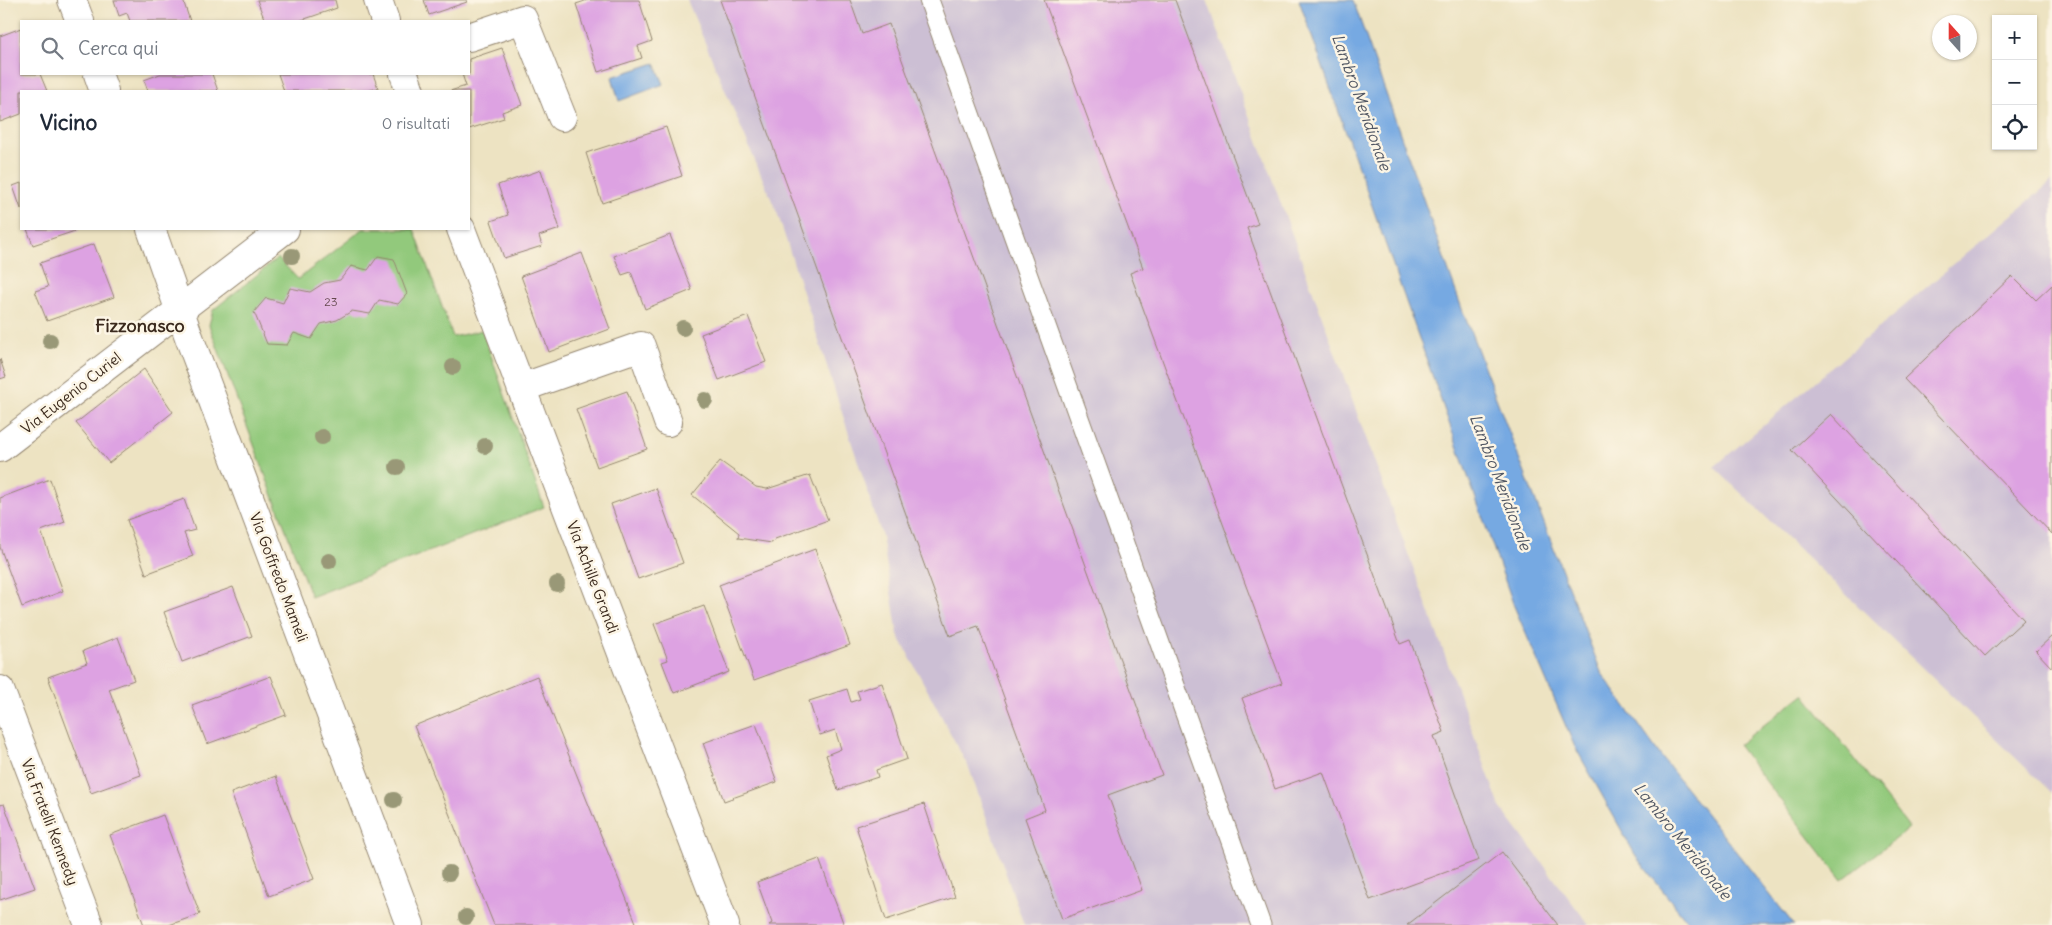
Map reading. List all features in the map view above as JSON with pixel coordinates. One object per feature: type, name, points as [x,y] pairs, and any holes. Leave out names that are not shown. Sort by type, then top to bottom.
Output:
[{"type":"street","points":[[72,0],[80,20]]},
{"type":"street","points":[[378,0],[385,20]]},
{"type":"street","points":[[470,37],[523,19],[562,118]]},
{"type":"street","points":[[98,75],[104,90]]},
{"type":"street","points":[[404,75],[410,90]]},
{"type":"street","name":"Via Goffredo Mameli","points":[[151,230],[179,310],[410,925]]},
{"type":"street","name":"Via Eugenio Curiel","points":[[0,448],[284,230]]},
{"type":"street","name":"Via Achille Grandi","points":[[461,230],[725,925]]},
{"type":"street","points":[[521,388],[641,346],[668,422]]},
{"type":"street","name":"Via Fratelli Kennedy","points":[[0,690],[89,925]]},
{"type":"lane","points":[[929,0],[1261,925]]},
{"type":"shaded area","points":[[687,0],[1207,0],[1500,807],[1589,925],[1024,925],[969,768],[898,635],[882,536],[778,215]]},
{"type":"shaded area","points":[[2052,181],[2052,793],[1714,467]]},
{"type":"green space","points":[[362,230],[414,230],[453,337],[482,330],[544,507],[311,597],[209,325],[213,310],[278,258],[298,279]]},
{"type":"green space","points":[[1804,694],[1909,828],[1842,880],[1738,745]]},
{"type":"water","name":"Lambro Meridionale","points":[[1299,0],[1353,0],[1462,309],[1601,672],[1663,759],[1794,925],[1690,925],[1637,858],[1574,745],[1514,606]]},
{"type":"water","points":[[655,63],[664,84],[619,101],[612,77]]},
{"type":"building","points":[[114,0],[183,0],[190,20],[130,20],[127,13],[119,16]]},
{"type":"building","points":[[257,0],[335,0],[337,8],[302,20],[265,20]]},
{"type":"building","points":[[424,0],[466,0],[467,2],[429,15]]},
{"type":"building","points":[[588,0],[639,0],[652,41],[638,46],[642,58],[598,72],[576,4]]},
{"type":"building","points":[[720,0],[850,0],[862,34],[889,24],[1162,775],[1108,795],[1142,890],[1062,919],[1025,818],[1045,810],[978,626],[950,636]]},
{"type":"building","points":[[1044,0],[1175,0],[1258,224],[1247,228],[1400,644],[1410,640],[1444,732],[1434,736],[1479,860],[1370,900],[1323,772],[1275,789],[1242,698],[1282,683],[1130,273],[1143,268]]},
{"type":"building","points":[[20,28],[20,75],[40,75],[47,90],[20,90],[20,114],[0,122],[0,36]]},
{"type":"building","points":[[502,48],[522,105],[502,112],[504,118],[470,129],[470,90],[453,90],[466,86],[462,75],[470,75],[470,59]]},
{"type":"building","points":[[157,75],[212,75],[218,90],[148,90],[144,80]]},
{"type":"building","points":[[278,75],[373,75],[378,88],[371,90],[284,90]]},
{"type":"building","points":[[666,127],[682,176],[602,203],[586,153]]},
{"type":"building","points":[[541,170],[560,229],[539,236],[542,246],[504,258],[491,221],[508,215],[498,185]]},
{"type":"building","points":[[20,183],[20,206],[13,186]]},
{"type":"building","points":[[27,230],[78,230],[33,245]]},
{"type":"building","points":[[670,235],[692,290],[645,309],[631,272],[622,275],[614,256]]},
{"type":"building","points":[[94,244],[114,297],[47,321],[35,291],[48,287],[40,263]]},
{"type":"building","points":[[582,253],[610,329],[549,352],[521,276]]},
{"type":"building","points":[[378,256],[394,259],[407,294],[398,304],[379,300],[370,314],[352,311],[337,320],[321,324],[311,339],[294,333],[287,345],[267,344],[254,312],[266,298],[283,303],[290,288],[310,292],[324,283],[340,280],[351,266],[368,270]]},
{"type":"building","points":[[2012,276],[2036,300],[2052,285],[2052,534],[1904,379]]},
{"type":"building","points":[[748,316],[766,362],[719,380],[701,334]]},
{"type":"building","points":[[0,359],[6,377],[0,379]]},
{"type":"building","points":[[144,369],[173,412],[109,463],[76,423]]},
{"type":"building","points":[[627,391],[647,449],[597,467],[576,409]]},
{"type":"building","points":[[1831,414],[2024,620],[1985,656],[1792,450]]},
{"type":"building","points":[[720,461],[756,487],[767,489],[810,475],[828,520],[775,539],[772,543],[738,538],[739,533],[692,495]]},
{"type":"building","points":[[50,479],[65,522],[41,531],[63,591],[22,607],[0,547],[0,498]]},
{"type":"building","points":[[656,488],[683,563],[638,579],[611,504]]},
{"type":"building","points":[[184,499],[195,530],[184,533],[193,556],[146,574],[127,520]]},
{"type":"building","points":[[815,549],[850,645],[754,680],[719,585]]},
{"type":"building","points":[[233,587],[252,636],[182,662],[164,612]]},
{"type":"building","points":[[704,606],[729,672],[674,693],[662,662],[668,660],[654,624]]},
{"type":"building","points":[[2052,636],[2052,668],[2036,651]]},
{"type":"building","points":[[118,637],[134,680],[109,689],[141,775],[91,793],[48,677],[87,663],[83,651]]},
{"type":"building","points":[[271,676],[286,715],[207,744],[192,705]]},
{"type":"building","points":[[537,676],[637,925],[494,925],[414,726]]},
{"type":"building","points":[[882,683],[907,759],[876,770],[878,777],[838,790],[826,755],[841,749],[835,730],[820,735],[809,701],[847,689],[851,702],[860,699],[857,691]]},
{"type":"building","points":[[756,724],[777,782],[724,801],[703,743]]},
{"type":"building","points":[[276,776],[314,879],[269,896],[231,793]]},
{"type":"building","points":[[4,804],[35,888],[0,900],[0,805]]},
{"type":"building","points":[[924,804],[955,897],[886,920],[856,826]]},
{"type":"building","points":[[163,815],[200,914],[169,925],[144,925],[110,835]]},
{"type":"building","points":[[1502,852],[1558,925],[1407,925]]},
{"type":"building","points":[[819,859],[844,925],[769,925],[772,923],[757,882]]},
{"type":"district","name":"Fizzonasco","points":[[140,325]]}]
